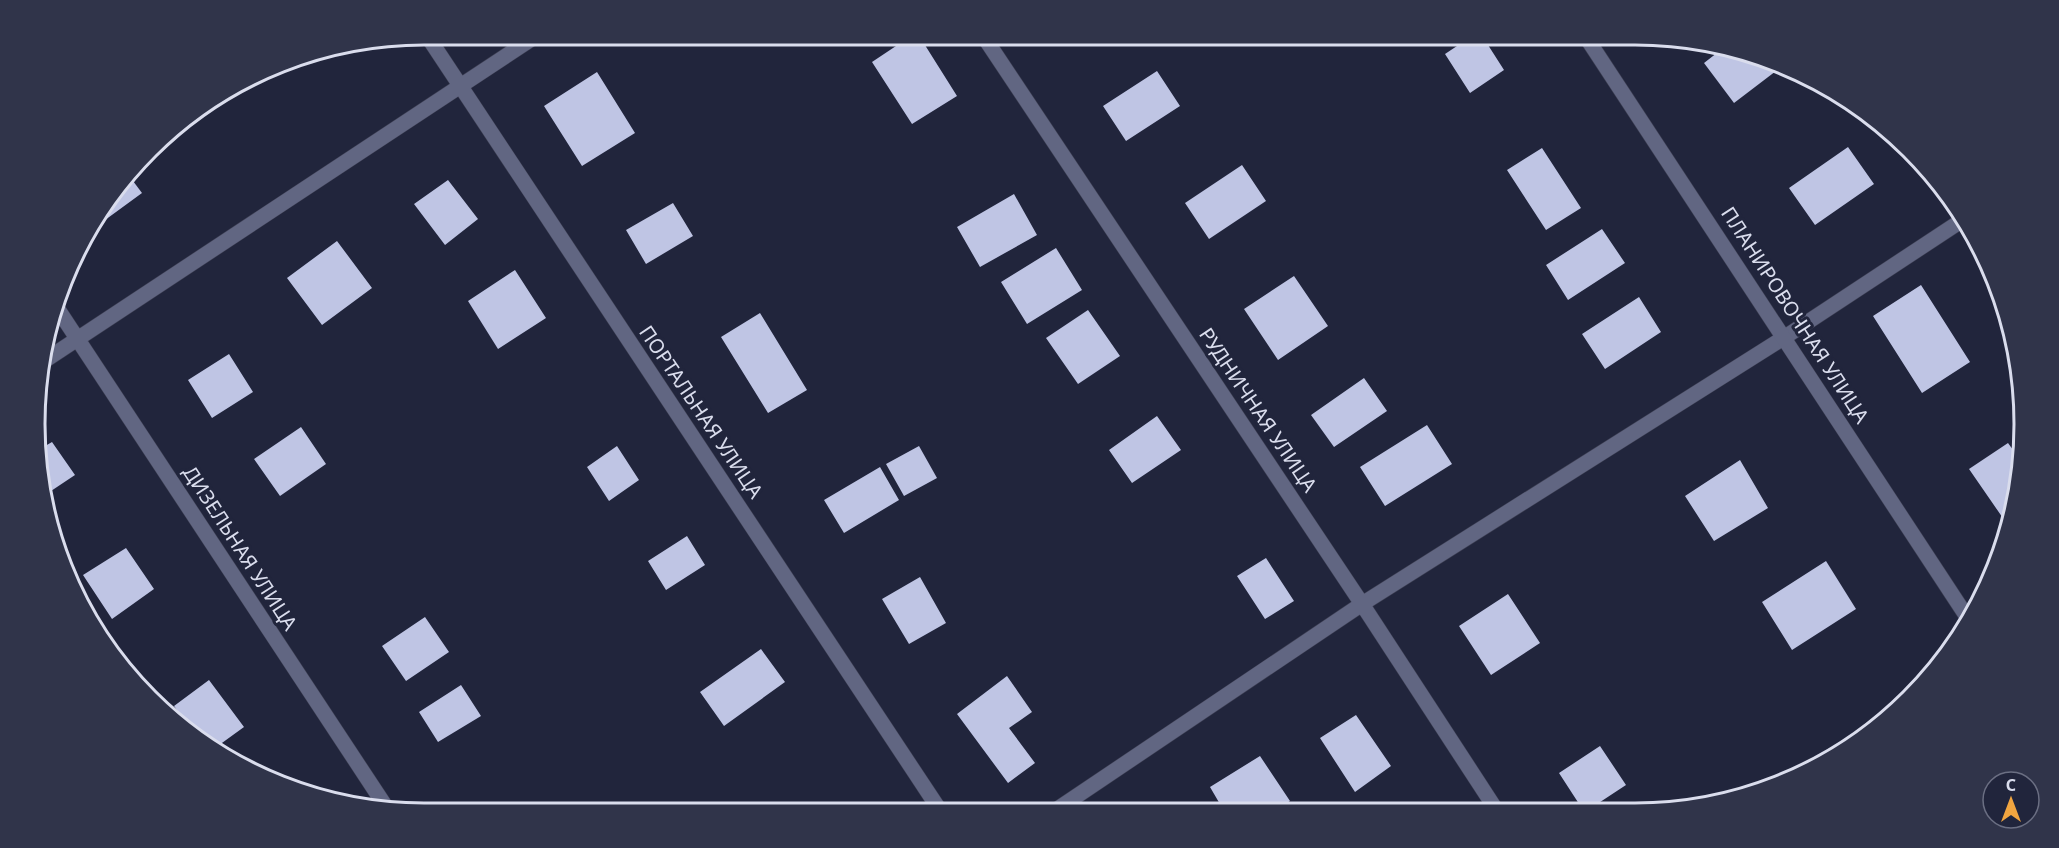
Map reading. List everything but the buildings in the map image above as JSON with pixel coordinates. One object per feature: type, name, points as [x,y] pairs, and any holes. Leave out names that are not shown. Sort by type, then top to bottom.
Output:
[{"type":"street","name":"ПОРТАЛЬНАЯ УЛИЦА","points":[[433,45],[936,803]]},
{"type":"street","points":[[51,356],[523,45]]},
{"type":"street","name":"РУДНИЧНАЯ УЛИЦА","points":[[989,45],[1492,803]]},
{"type":"street","name":"ПЛАНИРОВОЧНАЯ УЛИЦА","points":[[1591,45],[1964,612]]},
{"type":"street","points":[[1066,803],[1362,604],[1785,337],[1956,224]]},
{"type":"street","name":"ДИЗЕЛЬНАЯ УЛИЦА","points":[[61,315],[382,801]]}]
